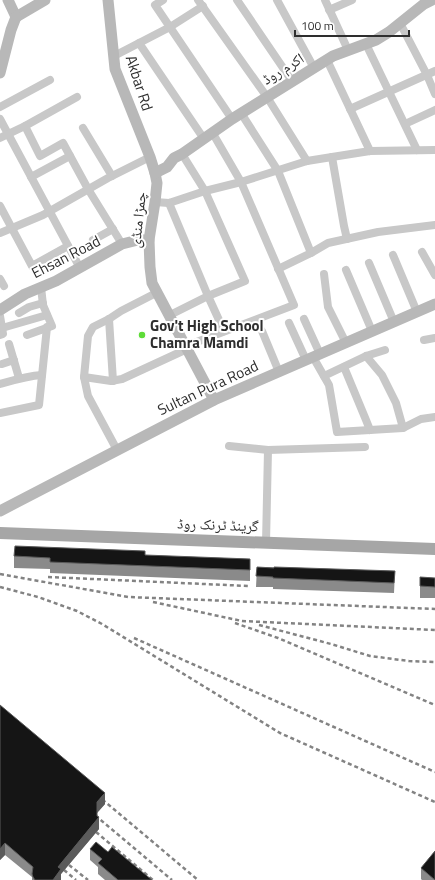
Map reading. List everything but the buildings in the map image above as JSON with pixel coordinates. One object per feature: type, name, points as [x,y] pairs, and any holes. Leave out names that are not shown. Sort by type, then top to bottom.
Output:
[{"type":"main road","points":[[8,0],[16,17]]},
{"type":"main road","points":[[0,73],[11,30],[16,17],[45,0]]},
{"type":"main road","name":"Akbar Rd","points":[[108,0],[115,69],[156,173]]},
{"type":"main road","name":"اکرم روڈ","points":[[156,173],[167,167],[174,158],[292,81],[327,60],[348,50],[376,40],[400,23],[418,3],[432,0]]},
{"type":"main road","points":[[0,36],[11,30]]},
{"type":"main road","name":"چمڑا منڈی","points":[[156,173],[156,202],[149,240],[149,261],[152,283],[214,400]]},
{"type":"main road","name":"Ehsan Road","points":[[0,310],[25,294],[56,281],[122,244],[138,240],[149,240]]},
{"type":"main road","name":"Sultan Pura Road","points":[[0,511],[214,400],[435,304]]},
{"type":"main road","name":"گرینڈ ٹرنک روڈ","points":[[0,533],[435,549]]},
{"type":"street","points":[[163,0],[155,5],[232,119]]},
{"type":"street","points":[[237,0],[292,81]]},
{"type":"street","points":[[277,0],[314,68]]},
{"type":"street","points":[[325,0],[348,50]]},
{"type":"street","points":[[329,10],[352,0]]},
{"type":"street","points":[[114,56],[170,27],[200,3],[267,97],[307,162]]},
{"type":"street","points":[[400,23],[427,75],[435,94]]},
{"type":"street","points":[[84,377],[111,381],[122,379],[187,347],[224,331],[294,305],[241,182],[139,43]]},
{"type":"street","points":[[366,44],[417,150]]},
{"type":"street","points":[[327,60],[370,151]]},
{"type":"street","points":[[350,110],[435,71]]},
{"type":"street","points":[[0,107],[50,80]]},
{"type":"street","points":[[0,138],[77,97]]},
{"type":"street","points":[[405,124],[435,110]]},
{"type":"street","points":[[242,113],[278,171],[311,253]]},
{"type":"street","points":[[0,119],[80,268]]},
{"type":"street","points":[[25,126],[40,156],[63,143],[88,189],[122,244]]},
{"type":"street","points":[[82,128],[112,176]]},
{"type":"street","points":[[156,202],[169,203],[205,191],[307,162],[332,157],[370,151],[435,150]]},
{"type":"street","points":[[170,315],[208,296],[244,281],[205,191],[182,154]]},
{"type":"street","points":[[31,177],[70,156]]},
{"type":"street","points":[[0,234],[49,211],[150,157]]},
{"type":"street","points":[[332,157],[347,239]]},
{"type":"street","points":[[169,203],[224,331]]},
{"type":"street","points":[[0,206],[32,266],[68,246]]},
{"type":"street","points":[[278,269],[328,243],[378,232],[435,225]]},
{"type":"street","points":[[93,240],[113,229]]},
{"type":"street","points":[[422,252],[435,275]]},
{"type":"street","points":[[393,255],[418,312]]},
{"type":"street","points":[[369,263],[394,322]]},
{"type":"street","points":[[346,270],[372,332]]},
{"type":"street","points":[[324,274],[328,307],[346,343]]},
{"type":"street","points":[[27,335],[52,326],[43,303],[41,287]]},
{"type":"street","points":[[117,450],[88,396],[84,377],[88,336],[93,327],[158,292]]},
{"type":"street","points":[[19,313],[29,307],[43,303]]},
{"type":"street","points":[[0,316],[1,331],[47,314]]},
{"type":"street","points":[[109,319],[114,381]]},
{"type":"street","points":[[304,319],[313,357]]},
{"type":"street","points":[[289,323],[313,357],[329,385],[337,432],[402,428],[421,419],[435,418]]},
{"type":"street","points":[[0,413],[39,406],[47,327]]},
{"type":"street","points":[[262,331],[279,372]]},
{"type":"street","points":[[424,340],[435,338]]},
{"type":"street","points":[[9,344],[19,378]]},
{"type":"street","points":[[324,376],[366,356],[385,350]]},
{"type":"street","points":[[366,356],[382,375],[396,403],[402,428]]},
{"type":"street","points":[[2,364],[14,360]]},
{"type":"street","points":[[344,367],[370,430]]},
{"type":"street","points":[[0,384],[19,378],[42,375]]},
{"type":"street","points":[[230,446],[268,450],[365,448]]},
{"type":"street","points":[[266,543],[268,450]]},
{"type":"railway","points":[[0,574],[128,597],[435,609]]},
{"type":"railway","points":[[48,577],[249,586]]},
{"type":"railway","points":[[0,587],[38,597],[77,611],[102,624],[280,733],[435,802]]},
{"type":"railway","points":[[153,602],[242,621],[435,630]]},
{"type":"railway","points":[[235,623],[278,638],[435,705]]},
{"type":"railway","points":[[259,625],[370,656],[409,661],[435,662]]},
{"type":"railway","points":[[134,638],[435,772]]},
{"type":"railway","points":[[97,795],[198,880]]},
{"type":"railway","points":[[90,811],[172,880]]},
{"type":"railway","points":[[96,832],[153,880]]},
{"type":"railway","points":[[69,865],[88,880]]},
{"type":"railway","points":[[64,870],[76,880]]},
{"type":"place","name":"Gov't High School Chamra Mamdi","points":[[142,335]]}]
